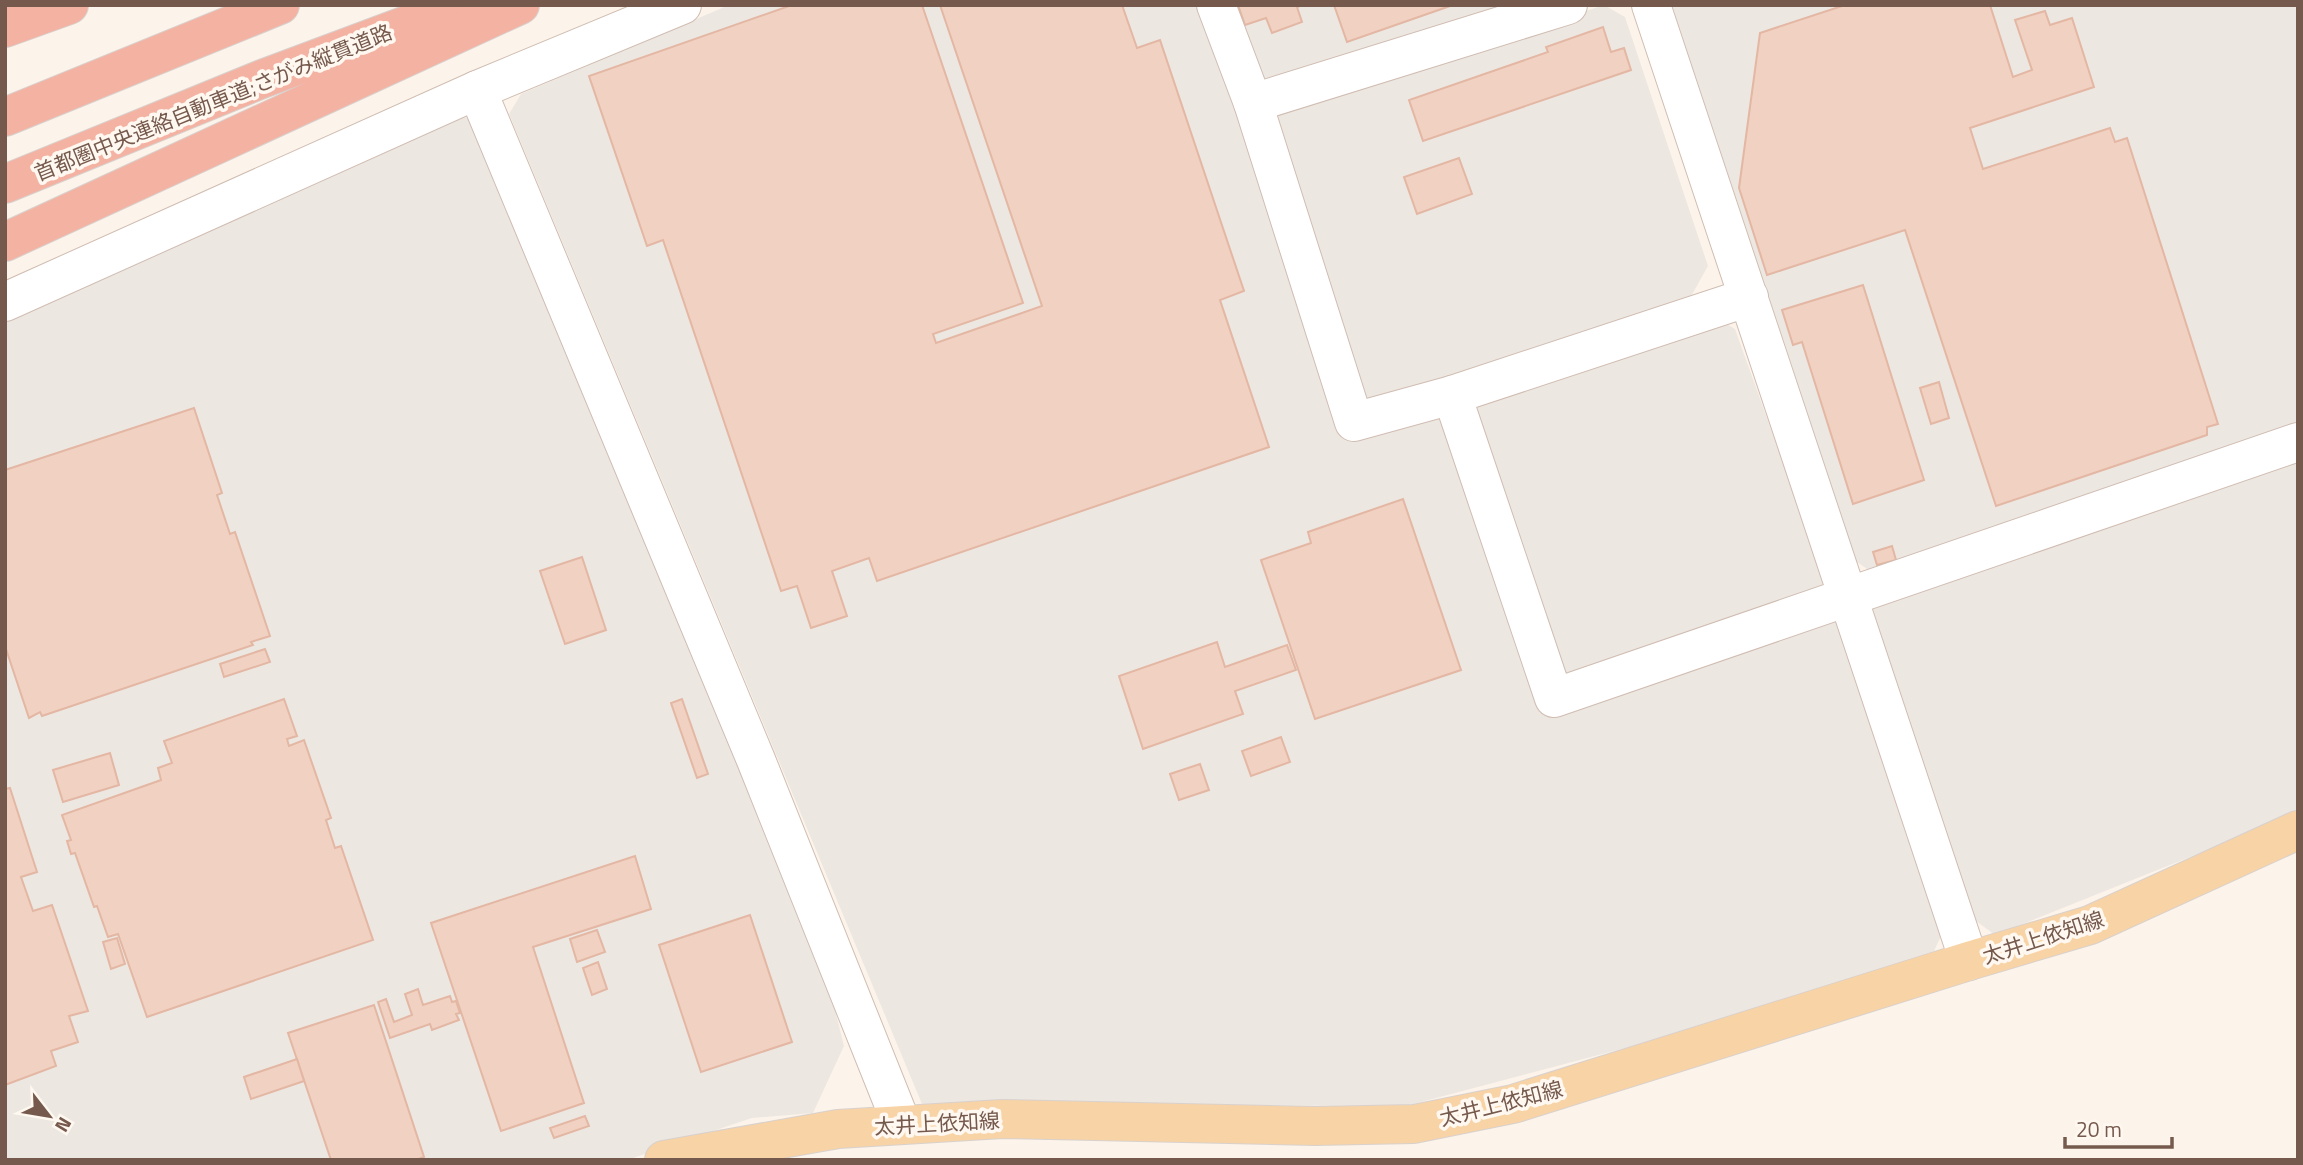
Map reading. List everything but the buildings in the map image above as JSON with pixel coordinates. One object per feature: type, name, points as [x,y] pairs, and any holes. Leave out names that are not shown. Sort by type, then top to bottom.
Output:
[{"type":"highway","points":[[5,28],[69,5]]},
{"type":"highway","points":[[5,117],[280,5]]},
{"type":"highway","name":"首都圏中央連絡自動車道;さがみ縦貫道路","points":[[5,184],[262,79],[460,5]]},
{"type":"highway","points":[[5,242],[520,5]]},
{"type":"main road","name":"太井上依知線","points":[[664,1160],[838,1129],[1002,1119],[1315,1126],[1414,1125],[1513,1104],[2090,925],[2298,830]]},
{"type":"street","points":[[5,302],[477,90],[682,5]]},
{"type":"street","points":[[1216,5],[1252,103],[1354,422],[1452,395],[1749,297]]},
{"type":"street","points":[[1252,103],[1567,5]]},
{"type":"street","points":[[1651,5],[1969,961]]},
{"type":"street","points":[[477,90],[756,760],[902,1125]]},
{"type":"street","points":[[1452,395],[1554,698],[2298,442]]},
{"type":"shaded area","points":[[729,5],[1203,5],[1350,439],[1446,409],[1544,709],[1835,612],[1941,936],[1934,951],[1625,1048],[1406,1106],[922,1104],[509,114],[521,94]]},
{"type":"shaded area","points":[[1226,5],[1501,5],[1258,92]]},
{"type":"shaded area","points":[[1604,5],[1625,17],[1708,266],[1689,300],[1362,411],[1267,114],[1358,88]]},
{"type":"shaded area","points":[[1672,5],[2298,5],[2298,429],[1879,577],[1857,562]]},
{"type":"shaded area","points":[[452,113],[473,120],[822,958],[844,1046],[813,1113],[752,1118],[627,1160],[5,1160],[5,318]]},
{"type":"shaded area","points":[[1725,323],[1735,329],[1830,594],[1560,687],[1470,424],[1479,406]]},
{"type":"shaded area","points":[[2298,457],[2298,810],[2260,829],[1995,935],[1972,918],[1862,605]]}]
